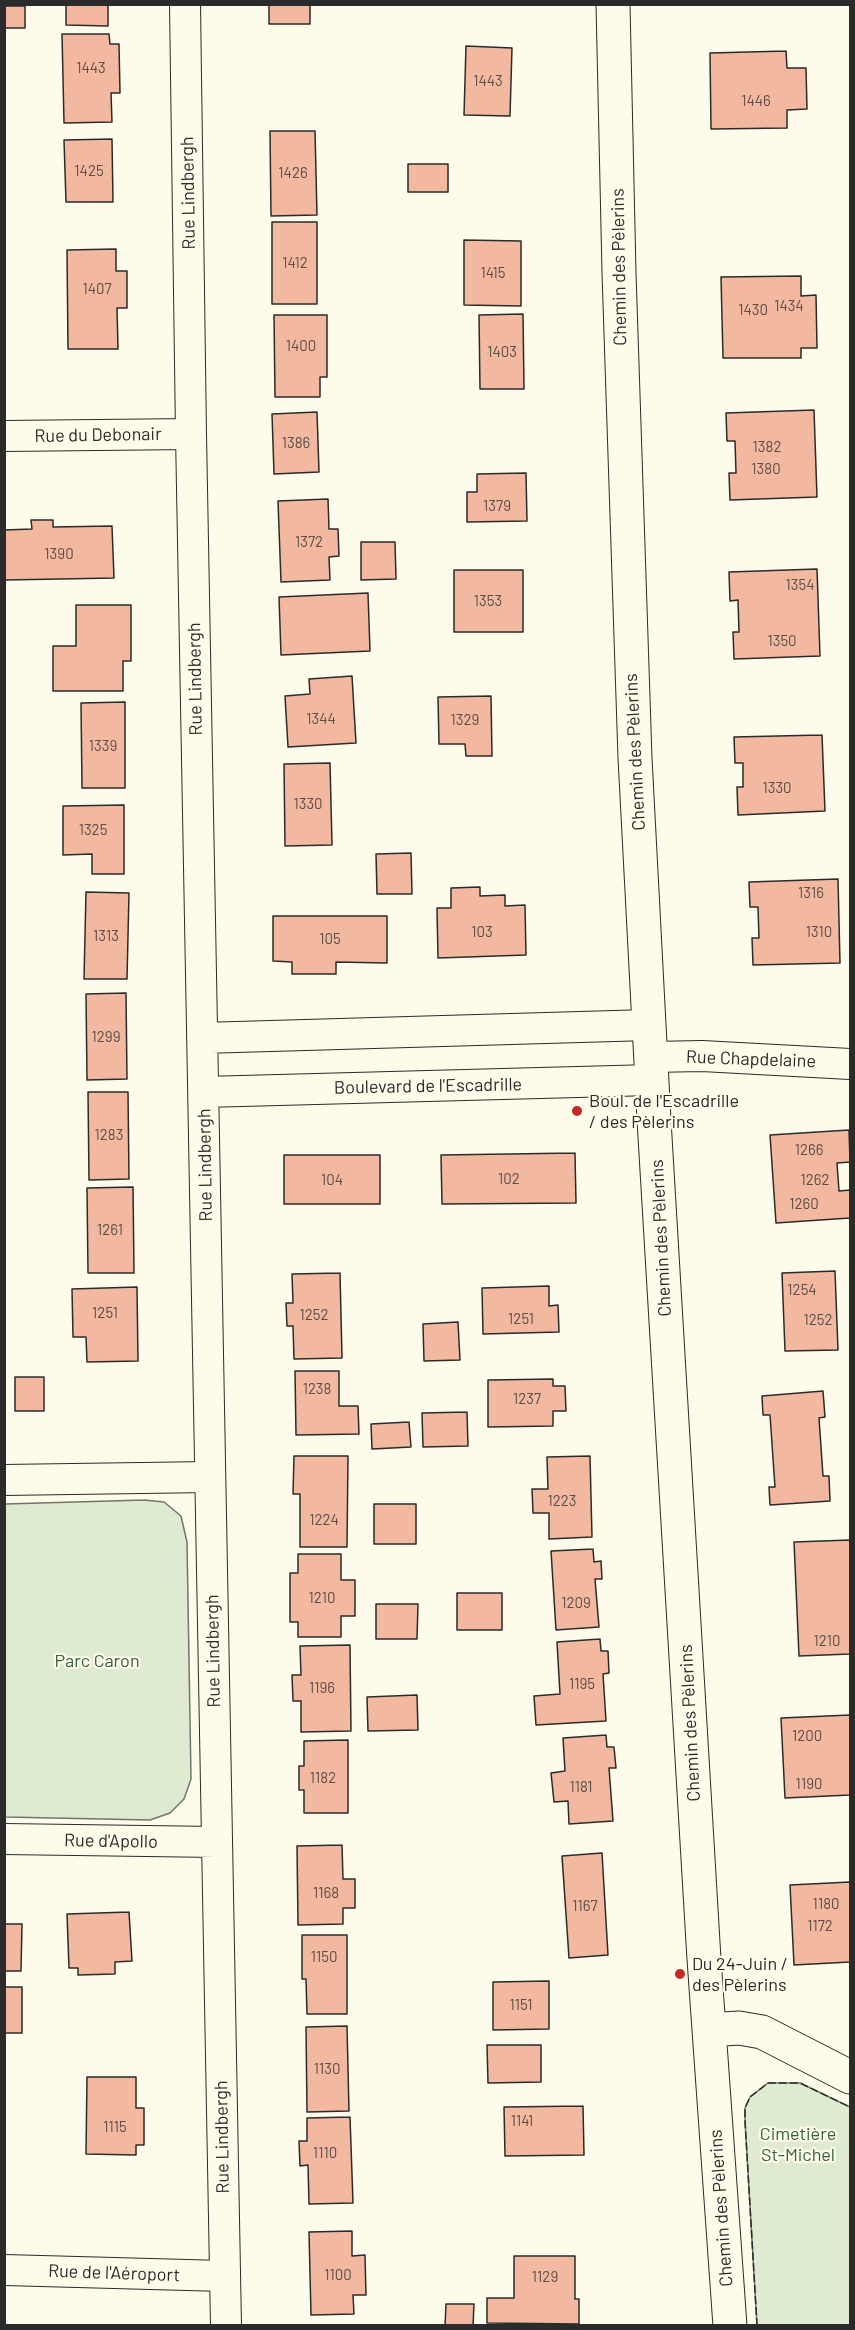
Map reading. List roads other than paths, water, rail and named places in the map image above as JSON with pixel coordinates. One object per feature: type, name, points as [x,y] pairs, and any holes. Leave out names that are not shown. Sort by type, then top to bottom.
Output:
[{"type":"street","name":"Rue Lindbergh","points":[[185,4],[226,2325]]},
{"type":"street","name":"Chemin des Pèlerins","points":[[613,4],[626,526],[635,758],[651,1069],[709,2030],[730,2325]]},
{"type":"street","name":"Rue du Debonair","points":[[4,436],[191,434]]},
{"type":"street","points":[[202,1038],[649,1025]]},
{"type":"street","name":"Rue Chapdelaine","points":[[651,1069],[702,1056],[850,1064]]},
{"type":"street","name":"Boulevard de l'Escadrille","points":[[204,1092],[651,1069]]},
{"type":"street","points":[[4,1480],[210,1477]]},
{"type":"street","name":"Rue d'Apollo","points":[[4,1839],[217,1842]]},
{"type":"street","points":[[709,2030],[739,2028],[762,2032],[850,2076]]},
{"type":"street","name":"Rue de l'Aéroport","points":[[4,2270],[225,2277]]},
{"type":"place","name":"Boul. de l'Escadrille / des Pèlerins","points":[[577,1111]]},
{"type":"place","name":"Du 24-Juin / des Pèlerins","points":[[680,1974]]},
{"type":"park label","name":"Parc Caron","points":[[97,1661]]},
{"type":"park label","name":"Cimetière St-Michel","points":[[798,2144]]}]
